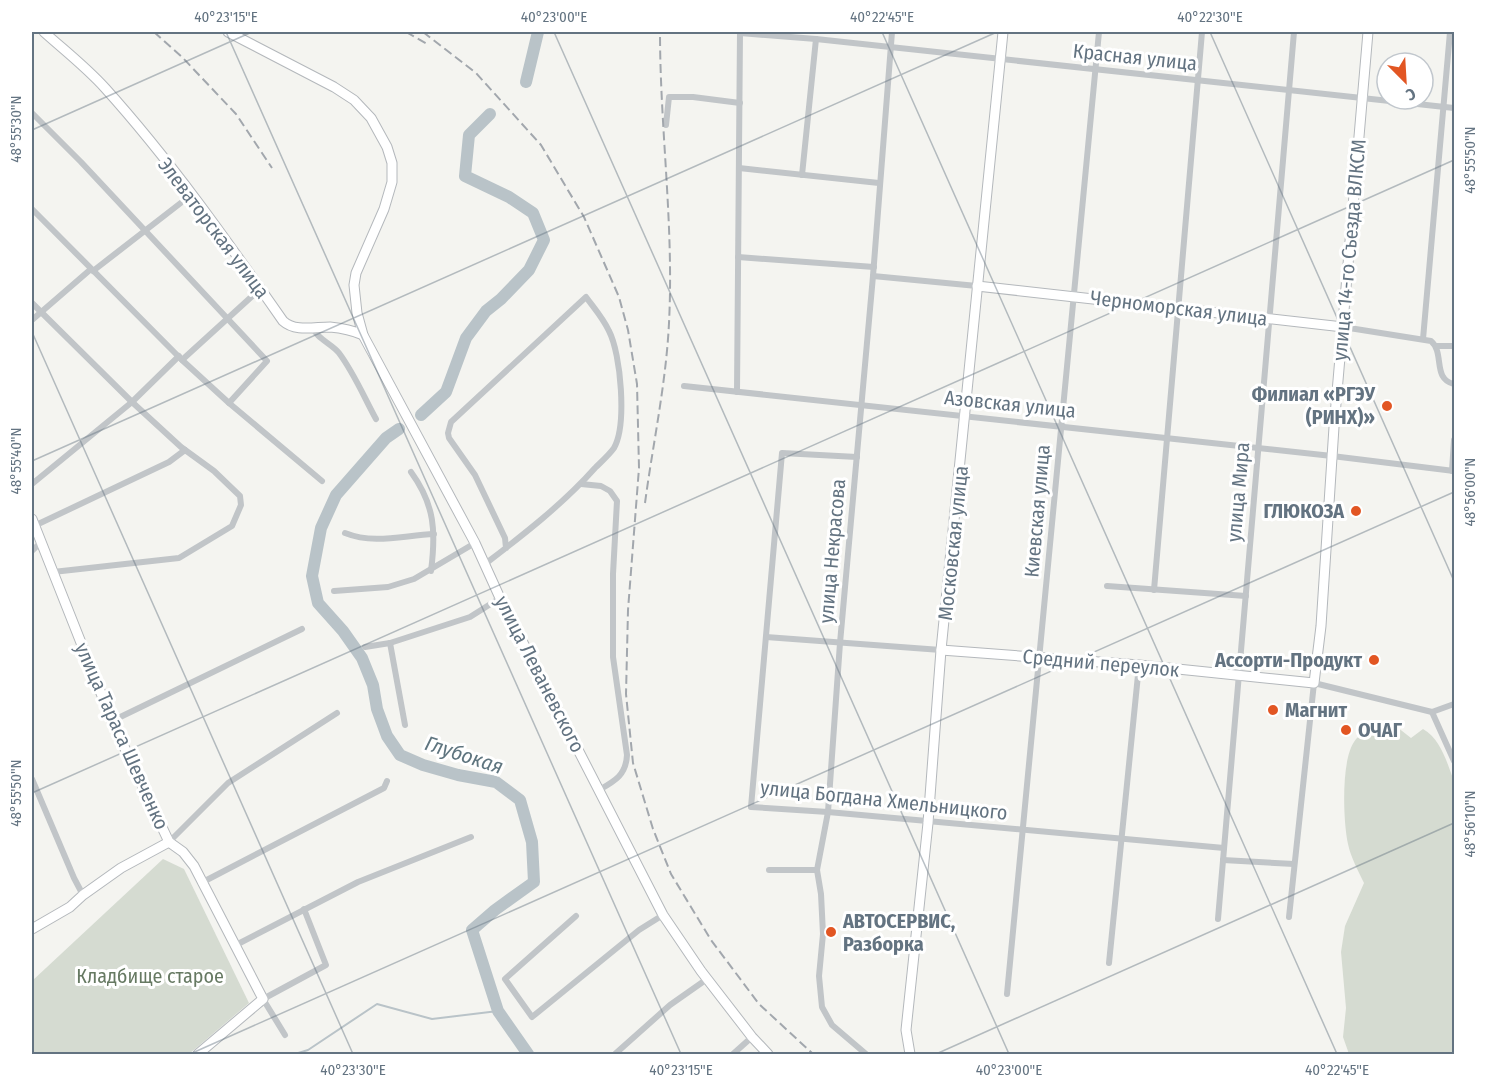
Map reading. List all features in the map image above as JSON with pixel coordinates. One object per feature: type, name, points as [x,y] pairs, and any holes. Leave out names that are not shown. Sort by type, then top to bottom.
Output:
[{"type":"street","name":"Элеваторская улица","points":[[44,32],[104,87],[191,195],[288,326],[312,328],[315,333],[332,345],[341,356],[376,419]]},
{"type":"street","name":"улица Леваневского","points":[[228,32],[348,96],[366,111],[380,131],[392,163],[392,182],[384,209],[356,273],[354,296],[363,334],[475,543],[500,598],[663,915],[707,979],[768,1054]]},
{"type":"street","points":[[737,392],[740,32]]},
{"type":"street","name":"Красная улица","points":[[740,32],[1455,108]]},
{"type":"street","name":"улица Некрасова","points":[[866,1054],[832,1025],[822,1007],[819,976],[823,934],[817,870],[828,812],[840,643],[892,32]]},
{"type":"street","name":"Московская улица","points":[[909,1054],[906,1030],[928,823],[941,650],[1003,32]]},
{"type":"street","name":"Киевская улица","points":[[1007,994],[1099,32]]},
{"type":"street","points":[[1154,590],[1202,32]]},
{"type":"street","name":"улица Мира","points":[[1218,920],[1294,32]]},
{"type":"street","name":"улица 14-го Съезда ВЛКСМ","points":[[1314,683],[1321,626],[1332,456],[1368,32]]},
{"type":"street","points":[[1423,339],[1450,32]]},
{"type":"street","points":[[802,175],[816,39]]},
{"type":"street","points":[[666,125],[669,97],[693,97],[740,103]]},
{"type":"street","points":[[32,113],[267,361],[229,403]]},
{"type":"street","points":[[739,168],[879,183]]},
{"type":"street","points":[[32,320],[92,269],[191,195]]},
{"type":"street","points":[[32,208],[181,358],[229,403],[322,481]]},
{"type":"street","points":[[738,257],[873,267]]},
{"type":"street","name":"Черноморская улица","points":[[873,276],[1179,307],[1343,327],[1423,339],[1436,345]]},
{"type":"street","points":[[32,484],[132,402],[260,289]]},
{"type":"street","points":[[485,564],[506,548],[581,484],[614,447],[621,407],[618,361],[610,332],[586,297],[451,422],[448,433],[453,445],[475,475],[501,529],[506,548]]},
{"type":"street","points":[[32,303],[132,402],[240,496],[241,505],[232,526],[179,558],[53,572]]},
{"type":"street","points":[[312,328],[340,328],[363,334]]},
{"type":"street","points":[[1455,346],[1436,345],[1442,376],[1455,384]]},
{"type":"street","name":"Азовская улица","points":[[684,386],[1453,471]]},
{"type":"street","points":[[1453,471],[1455,440]]},
{"type":"street","points":[[33,523],[169,462],[185,450]]},
{"type":"street","name":"улица Богдана Хмельницкого","points":[[857,457],[782,453],[751,807],[1224,848]]},
{"type":"street","points":[[411,472],[428,501],[434,534],[431,571]]},
{"type":"street","points":[[581,484],[601,486],[610,491],[615,495],[618,507],[613,574],[613,657],[627,764],[617,780],[599,790]]},
{"type":"street","name":"улица Тараса Шевченко","points":[[33,523],[112,721],[169,842],[188,858],[262,999],[285,1035]]},
{"type":"street","points":[[345,533],[378,540],[434,534]]},
{"type":"street","points":[[32,551],[41,543]]},
{"type":"street","points":[[334,591],[388,587],[414,579],[475,543]]},
{"type":"street","points":[[1107,586],[1246,596]]},
{"type":"street","points":[[365,647],[390,643],[470,617],[500,598]]},
{"type":"street","points":[[112,721],[302,629]]},
{"type":"street","name":"Средний переулок","points":[[766,637],[1139,665],[1314,683],[1432,712]]},
{"type":"street","points":[[390,643],[405,725]]},
{"type":"street","points":[[1108,963],[1139,665]]},
{"type":"street","points":[[1289,917],[1314,683]]},
{"type":"street","points":[[1455,704],[1432,712],[1455,761]]},
{"type":"street","points":[[32,929],[63,912],[121,868],[169,842],[228,783],[337,713]]},
{"type":"street","points":[[32,779],[83,895]]},
{"type":"street","points":[[201,883],[384,788],[387,781]]},
{"type":"street","points":[[234,946],[358,882],[471,837]]},
{"type":"street","points":[[1223,860],[1294,864]]},
{"type":"street","points":[[769,870],[817,870]]},
{"type":"street","points":[[198,1054],[262,999],[326,965],[304,909]]},
{"type":"street","points":[[576,916],[505,979],[532,1017],[639,930],[663,915]]},
{"type":"street","points":[[615,1054],[670,1005],[707,979]]},
{"type":"street","points":[[733,1054],[752,1036]]},
{"type":"green space","points":[[1377,724],[1397,727],[1411,738],[1423,729],[1429,733],[1443,752],[1454,781],[1454,1054],[1349,1054],[1343,1037],[1346,1008],[1341,952],[1345,926],[1364,883],[1348,844],[1344,807],[1345,777],[1354,742],[1361,734]]},
{"type":"green space","name":"Кладбище старое","points":[[163,859],[184,869],[249,1003],[189,1054],[32,1054],[32,981]]},
{"type":"waterway","name":"Глубокая","points":[[526,82],[538,32]]},
{"type":"waterway","name":"Глубокая","points":[[421,415],[446,392],[466,338],[486,311],[529,270],[544,240],[533,213],[509,197],[465,176],[469,135],[490,114]]},
{"type":"waterway","name":"Глубокая","points":[[399,429],[386,438],[336,495],[321,528],[312,576],[318,603],[343,631],[362,658],[373,685],[377,709],[387,736],[400,755],[423,765],[458,775],[496,782],[520,800],[532,842],[534,882],[472,930],[498,1011],[528,1054]]},
{"type":"waterway","points":[[295,1054],[308,1050],[377,1004],[432,1019],[498,1011]]},
{"type":"railway","points":[[154,32],[182,57],[236,114],[272,168]]},
{"type":"railway","points":[[406,32],[429,45]]},
{"type":"railway","points":[[423,32],[476,73],[541,145],[584,217],[619,297],[628,330],[637,384],[639,468],[628,610],[626,694],[633,763],[653,829],[671,874],[711,940],[759,1004],[813,1054]]},
{"type":"railway","points":[[645,503],[662,391],[669,323],[670,250],[660,32]]},
{"type":"place","name":"Филиал «РГЭУ (РИНХ)»","points":[[1387,406]]},
{"type":"place","name":"ГЛЮКОЗА","points":[[1356,511]]},
{"type":"place","name":"Ассорти-Продукт","points":[[1374,660]]},
{"type":"place","name":"Магнит","points":[[1273,710]]},
{"type":"place","name":"ОЧАГ","points":[[1346,730]]},
{"type":"place","name":"АВТОСЕРВИС, Разборка","points":[[831,932]]}]
